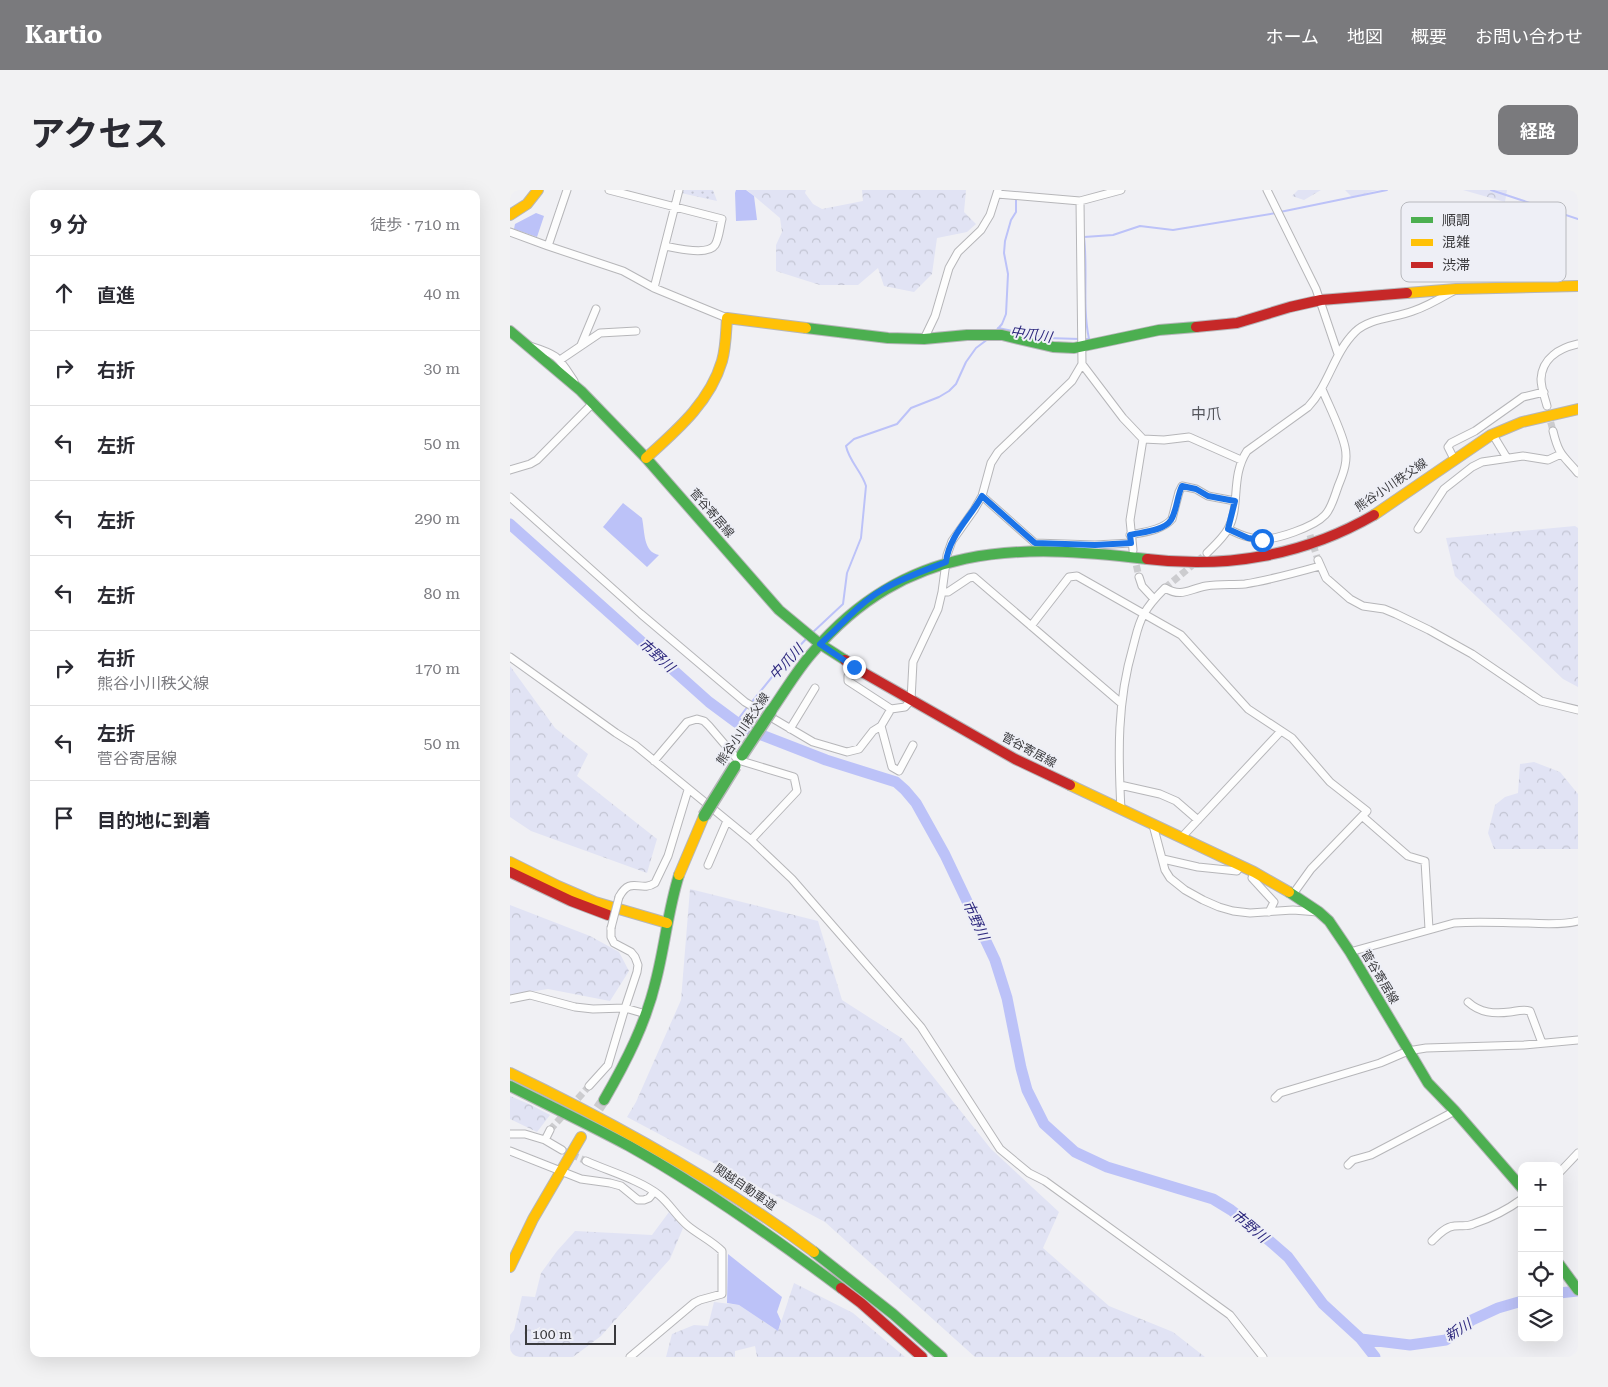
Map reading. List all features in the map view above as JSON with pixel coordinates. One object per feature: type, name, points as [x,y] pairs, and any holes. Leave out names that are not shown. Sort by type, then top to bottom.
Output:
[{"type":"main road","points":[[510,215],[527,204],[538,190]]},
{"type":"main road","points":[[646,458],[690,416],[713,386],[722,361],[727,318],[888,338],[1002,335],[1053,346],[1082,348],[1160,330],[1237,323],[1321,300],[1456,289],[1578,286]]},
{"type":"main road","name":"菅谷寄居線","points":[[510,330],[593,403],[646,458],[779,610],[820,644],[854,667],[1015,759],[1254,872],[1293,894],[1329,921],[1350,952],[1428,1083],[1518,1183]]},
{"type":"main road","name":"熊谷小川秩父線","points":[[604,1100],[627,1058],[646,1014],[683,863],[704,816],[738,760],[820,644],[880,591],[908,576],[946,562],[986,555],[1031,552],[1078,552],[1199,563],[1236,560],[1280,553],[1312,544],[1353,527],[1398,500],[1454,459],[1493,434],[1534,418],[1578,409]]},
{"type":"main road","points":[[510,862],[588,899],[654,917],[667,924]]},
{"type":"main road","points":[[510,872],[591,909],[631,921],[652,925],[667,924]]},
{"type":"main road","name":"関越自動車道","points":[[510,1073],[558,1095],[671,1155],[727,1190],[814,1251],[868,1292],[942,1357]]},
{"type":"main road","name":"関越自動車道","points":[[510,1086],[629,1146],[720,1201],[774,1238],[861,1303],[922,1357]]},
{"type":"main road","points":[[510,1267],[533,1219],[581,1136]]},
{"type":"main road","points":[[1563,1269],[1578,1290]]},
{"type":"street","points":[[548,246],[567,190]]},
{"type":"street","points":[[609,190],[722,219],[715,246],[711,248],[706,250],[689,250],[665,246]]},
{"type":"street","points":[[654,288],[679,190]]},
{"type":"street","points":[[924,338],[935,316],[950,268],[958,252],[981,230],[990,214],[998,192],[1080,201],[1121,190]]},
{"type":"street","points":[[1267,190],[1321,300],[1338,354]]},
{"type":"street","points":[[854,667],[848,676],[848,681],[891,709],[906,706],[911,700],[913,662],[938,609],[947,554],[952,541],[982,496],[991,463],[998,452],[1072,381],[1082,364],[1080,201]]},
{"type":"street","points":[[510,232],[623,271],[654,288],[727,318]]},
{"type":"street","points":[[1207,553],[1228,529],[1235,501],[1237,472],[1241,460],[1252,446],[1308,407],[1322,389],[1338,354],[1356,330],[1370,323],[1412,312],[1432,304],[1456,289]]},
{"type":"street","points":[[581,345],[596,309]]},
{"type":"street","points":[[560,360],[600,333],[636,331]]},
{"type":"street","points":[[1547,406],[1541,377],[1546,363],[1551,356],[1568,346],[1578,344]]},
{"type":"street","points":[[528,346],[552,352],[560,360],[578,388]]},
{"type":"street","points":[[1082,364],[1123,418],[1143,438],[1164,440],[1189,437],[1241,460]]},
{"type":"street","points":[[1228,529],[1248,538],[1262,540],[1306,527],[1326,515],[1345,471],[1345,447],[1322,389]]},
{"type":"street","points":[[1454,459],[1448,447],[1451,443],[1475,431],[1522,397],[1544,392]]},
{"type":"street","points":[[510,470],[538,460],[593,403]]},
{"type":"street","points":[[1553,431],[1557,448],[1578,473]]},
{"type":"street","points":[[1493,434],[1507,458]]},
{"type":"street","points":[[982,496],[1035,543],[1132,546],[1130,535],[1132,504],[1143,438]]},
{"type":"street","points":[[1418,529],[1437,499],[1450,484],[1482,462],[1523,456],[1548,460],[1561,454]]},
{"type":"street","points":[[1130,535],[1158,528],[1169,522],[1172,519],[1182,486],[1196,489],[1208,496],[1235,501]]},
{"type":"street","points":[[510,497],[641,614],[737,696],[757,710],[813,742],[852,752],[862,747],[881,726],[891,709]]},
{"type":"street","points":[[1306,527],[1310,535]]},
{"type":"street","points":[[1121,810],[1118,756],[1121,703],[1130,658],[1139,623],[1154,599],[1166,588],[1172,592],[1182,593],[1206,586],[1243,584],[1279,578],[1319,563],[1326,578],[1350,599],[1363,606],[1378,608],[1396,614],[1429,630],[1472,654],[1541,701],[1578,710]]},
{"type":"street","points":[[1032,626],[1067,580],[1072,576],[1077,576],[1181,635],[1248,710],[1292,738],[1330,782],[1367,811],[1311,868],[1293,894]]},
{"type":"street","points":[[942,592],[948,592],[969,578],[974,577],[1121,703]]},
{"type":"street","points":[[1139,577],[1142,586],[1154,599]]},
{"type":"street","points":[[510,657],[616,733],[636,745],[688,790],[751,840],[792,879],[921,1027],[1000,1149],[1029,1174],[1045,1181],[1230,1315],[1264,1357]]},
{"type":"street","points":[[790,729],[816,688]]},
{"type":"street","points":[[654,761],[687,722],[698,719],[704,721],[709,726],[738,760],[794,777],[797,791],[751,840]]},
{"type":"street","points":[[881,726],[892,767],[899,771],[913,745]]},
{"type":"street","points":[[1181,838],[1281,731]]},
{"type":"street","points":[[1120,785],[1160,794],[1176,802],[1198,820]]},
{"type":"street","points":[[589,1086],[608,1065],[638,972],[638,965],[631,952],[612,940],[611,928],[619,897],[627,886],[648,886],[655,883],[668,856],[688,790]]},
{"type":"street","points":[[1362,816],[1408,856],[1425,861],[1429,929]]},
{"type":"street","points":[[708,865],[727,821]]},
{"type":"street","points":[[1153,825],[1165,870],[1170,878],[1185,890],[1203,900],[1233,911],[1250,913],[1293,910],[1318,912]]},
{"type":"street","points":[[1162,858],[1198,867],[1237,871],[1240,866]]},
{"type":"street","points":[[1254,872],[1252,878],[1274,902],[1269,912]]},
{"type":"street","points":[[1350,952],[1454,923],[1552,924],[1578,921]]},
{"type":"street","points":[[510,999],[530,995],[575,1007],[625,1008],[646,1014]]},
{"type":"street","points":[[1468,1002],[1481,1011],[1489,1013],[1505,1013],[1525,1009],[1530,1011],[1542,1043]]},
{"type":"street","points":[[1275,1098],[1280,1093],[1380,1063],[1408,1051],[1426,1048],[1524,1045],[1578,1040]]},
{"type":"street","points":[[1348,1165],[1353,1160],[1371,1155],[1455,1111]]},
{"type":"street","points":[[545,1140],[550,1130]]},
{"type":"street","points":[[510,1134],[525,1134],[545,1140],[562,1150]]},
{"type":"street","points":[[510,1151],[581,1179],[621,1186],[638,1200],[649,1198],[654,1192]]},
{"type":"street","points":[[1563,1169],[1578,1154]]},
{"type":"street","points":[[586,1161],[643,1184],[665,1200],[687,1225],[716,1244],[722,1251],[722,1294],[694,1303],[630,1357]]},
{"type":"street","points":[[1432,1242],[1447,1228],[1471,1225],[1493,1216],[1518,1202]]},
{"type":"green space","points":[[681,190],[713,190],[717,201],[681,193]]},
{"type":"green space","points":[[747,190],[806,190],[805,193],[813,204],[822,209],[863,201],[862,190],[966,190],[964,212],[976,224],[967,232],[937,238],[932,274],[914,292],[884,286],[878,268],[858,285],[820,285],[776,271],[776,245],[782,232],[780,218]]},
{"type":"green space","points":[[1298,190],[1321,190],[1304,200],[1292,196]]},
{"type":"green space","points":[[1345,190],[1378,190],[1352,197]]},
{"type":"green space","points":[[1463,190],[1507,190],[1505,202]]},
{"type":"green space","points":[[1575,526],[1578,528],[1578,687],[1563,679],[1455,576],[1446,538]]},
{"type":"green space","points":[[510,666],[555,728],[588,754],[577,776],[657,839],[647,873],[531,831],[510,817]]},
{"type":"green space","points":[[1534,762],[1560,772],[1578,794],[1578,849],[1494,849],[1488,833],[1495,805],[1505,797],[1518,793],[1520,764]]},
{"type":"green space","points":[[690,889],[818,921],[842,1000],[903,1039],[991,1149],[1059,1212],[1043,1248],[1109,1306],[1173,1332],[1205,1357],[975,1357],[825,1222],[627,1117],[636,1102],[681,1000]]},
{"type":"green space","points":[[510,905],[590,936],[619,952],[629,971],[610,1001],[548,989],[510,995]]},
{"type":"green space","points":[[510,1096],[550,1115],[537,1132],[510,1119]]},
{"type":"green space","points":[[669,1212],[683,1228],[670,1259],[601,1336],[573,1357],[510,1357],[510,1335],[514,1330],[522,1296],[535,1297],[541,1273],[575,1231],[652,1235]]},
{"type":"green space","points":[[794,1283],[853,1313],[905,1357],[757,1357],[755,1346],[735,1351],[735,1357],[666,1357],[672,1334],[694,1325],[708,1326],[714,1302],[739,1305],[778,1331]]},
{"type":"water","points":[[736,190],[746,190],[754,196],[757,220],[736,221]]},
{"type":"water","points":[[536,213],[544,216],[537,237],[514,229],[515,224]]},
{"type":"water","points":[[623,503],[642,518],[647,546],[659,555],[647,567],[603,527]]},
{"type":"water","points":[[728,1254],[782,1297],[777,1312],[781,1321],[778,1331],[739,1305],[727,1303]]},
{"type":"waterway","name":"中爪川","points":[[1280,212],[1387,190]]},
{"type":"waterway","name":"中爪川","points":[[1491,190],[1527,202]]},
{"type":"waterway","points":[[995,332],[1002,324],[1006,314],[1008,274],[1004,253],[1005,241],[1011,220],[1016,212],[1016,198]]},
{"type":"waterway","name":"中爪川","points":[[1085,339],[1089,339],[1086,314],[1084,237],[1113,235],[1140,226],[1173,230],[1276,213]]},
{"type":"waterway","name":"中爪川","points":[[1566,215],[1578,219]]},
{"type":"waterway","name":"中爪川","points":[[998,328],[1047,338],[1080,339]]},
{"type":"waterway","name":"中爪川","points":[[812,633],[843,604],[847,573],[861,538],[866,486],[846,446],[854,439],[897,424],[911,408],[949,391],[956,384],[966,362],[976,348],[988,339]]},
{"type":"waterway","name":"市野川","points":[[510,524],[709,702],[736,722],[759,734],[826,760],[896,782],[905,790],[916,803],[945,855],[995,960],[1007,998],[1027,1090],[1044,1124],[1075,1152],[1107,1167],[1213,1199],[1231,1210],[1288,1257],[1323,1304],[1361,1339],[1375,1357]]},
{"type":"waterway","name":"中爪川","points":[[751,703],[780,667],[807,638]]},
{"type":"waterway","name":"中爪川","points":[[736,722],[748,706]]},
{"type":"waterway","name":"新川","points":[[1563,1293],[1578,1291]]},
{"type":"waterway","name":"新川","points":[[1361,1339],[1410,1345],[1446,1340],[1472,1320],[1498,1308],[1518,1302]]},
{"type":"tunnel","points":[[1548,412],[1553,431]]},
{"type":"tunnel","points":[[1310,535],[1318,560]]},
{"type":"tunnel","points":[[1165,588],[1207,553]]},
{"type":"tunnel","points":[[1134,555],[1139,577]]},
{"type":"tunnel","points":[[550,1130],[589,1086]]},
{"type":"tunnel","points":[[589,1122],[604,1100]]},
{"type":"tunnel","points":[[562,1150],[586,1161]]},
{"type":"traffic: fast","points":[[806,328],[888,338],[924,339],[967,335],[1002,335],[1053,347],[1074,348],[1159,330],[1196,327]]},
{"type":"traffic: fast","points":[[510,331],[581,391],[646,458],[779,610],[820,644],[845,660]]},
{"type":"traffic: fast","points":[[771,711],[807,659],[849,616],[886,589],[925,570],[966,559],[1008,553],[1053,551],[1147,559]]},
{"type":"traffic: fast","points":[[742,755],[771,711]]},
{"type":"traffic: fast","points":[[704,816],[735,766]]},
{"type":"traffic: fast","points":[[604,1100],[627,1057],[647,1012],[679,875]]},
{"type":"traffic: fast","points":[[1289,892],[1329,921],[1350,952],[1428,1083],[1518,1183]]},
{"type":"traffic: fast","points":[[510,1086],[585,1123],[657,1162],[764,1232],[841,1288]]},
{"type":"traffic: fast","points":[[814,1252],[893,1314],[942,1357]]},
{"type":"traffic: fast","points":[[1563,1269],[1578,1290]]},
{"type":"traffic: slow","points":[[510,215],[527,204],[538,190]]},
{"type":"traffic: slow","points":[[1407,293],[1456,289],[1578,286]]},
{"type":"traffic: slow","points":[[646,458],[681,426],[709,390],[717,376],[722,361],[727,318],[806,328]]},
{"type":"traffic: slow","points":[[1374,515],[1491,435],[1522,422],[1578,409]]},
{"type":"traffic: slow","points":[[1070,785],[1254,872],[1289,892]]},
{"type":"traffic: slow","points":[[679,875],[704,816]]},
{"type":"traffic: slow","points":[[510,862],[595,902],[667,923]]},
{"type":"traffic: slow","points":[[510,1073],[589,1112],[666,1155],[741,1201],[814,1252]]},
{"type":"traffic: slow","points":[[510,1267],[533,1219],[581,1137]]},
{"type":"traffic: jam","points":[[1196,327],[1237,323],[1321,300],[1407,293]]},
{"type":"traffic: jam","points":[[1147,559],[1207,562],[1265,556],[1321,540],[1348,529],[1374,515]]},
{"type":"traffic: jam","points":[[845,660],[864,673],[1015,759],[1070,785]]},
{"type":"traffic: jam","points":[[510,872],[571,901],[608,915]]},
{"type":"traffic: jam","points":[[841,1288],[861,1303],[922,1357]]},
{"type":"district","name":"中爪","points":[[1206,414]]},
{"type":"route","points":[[854,667],[820,644],[880,591],[908,576],[946,562],[952,541],[982,496],[1035,543],[1095,545],[1131,543],[1130,535],[1164,526],[1172,519],[1182,486],[1188,486],[1208,496],[1235,501],[1228,529],[1248,538],[1262,540]]}]
